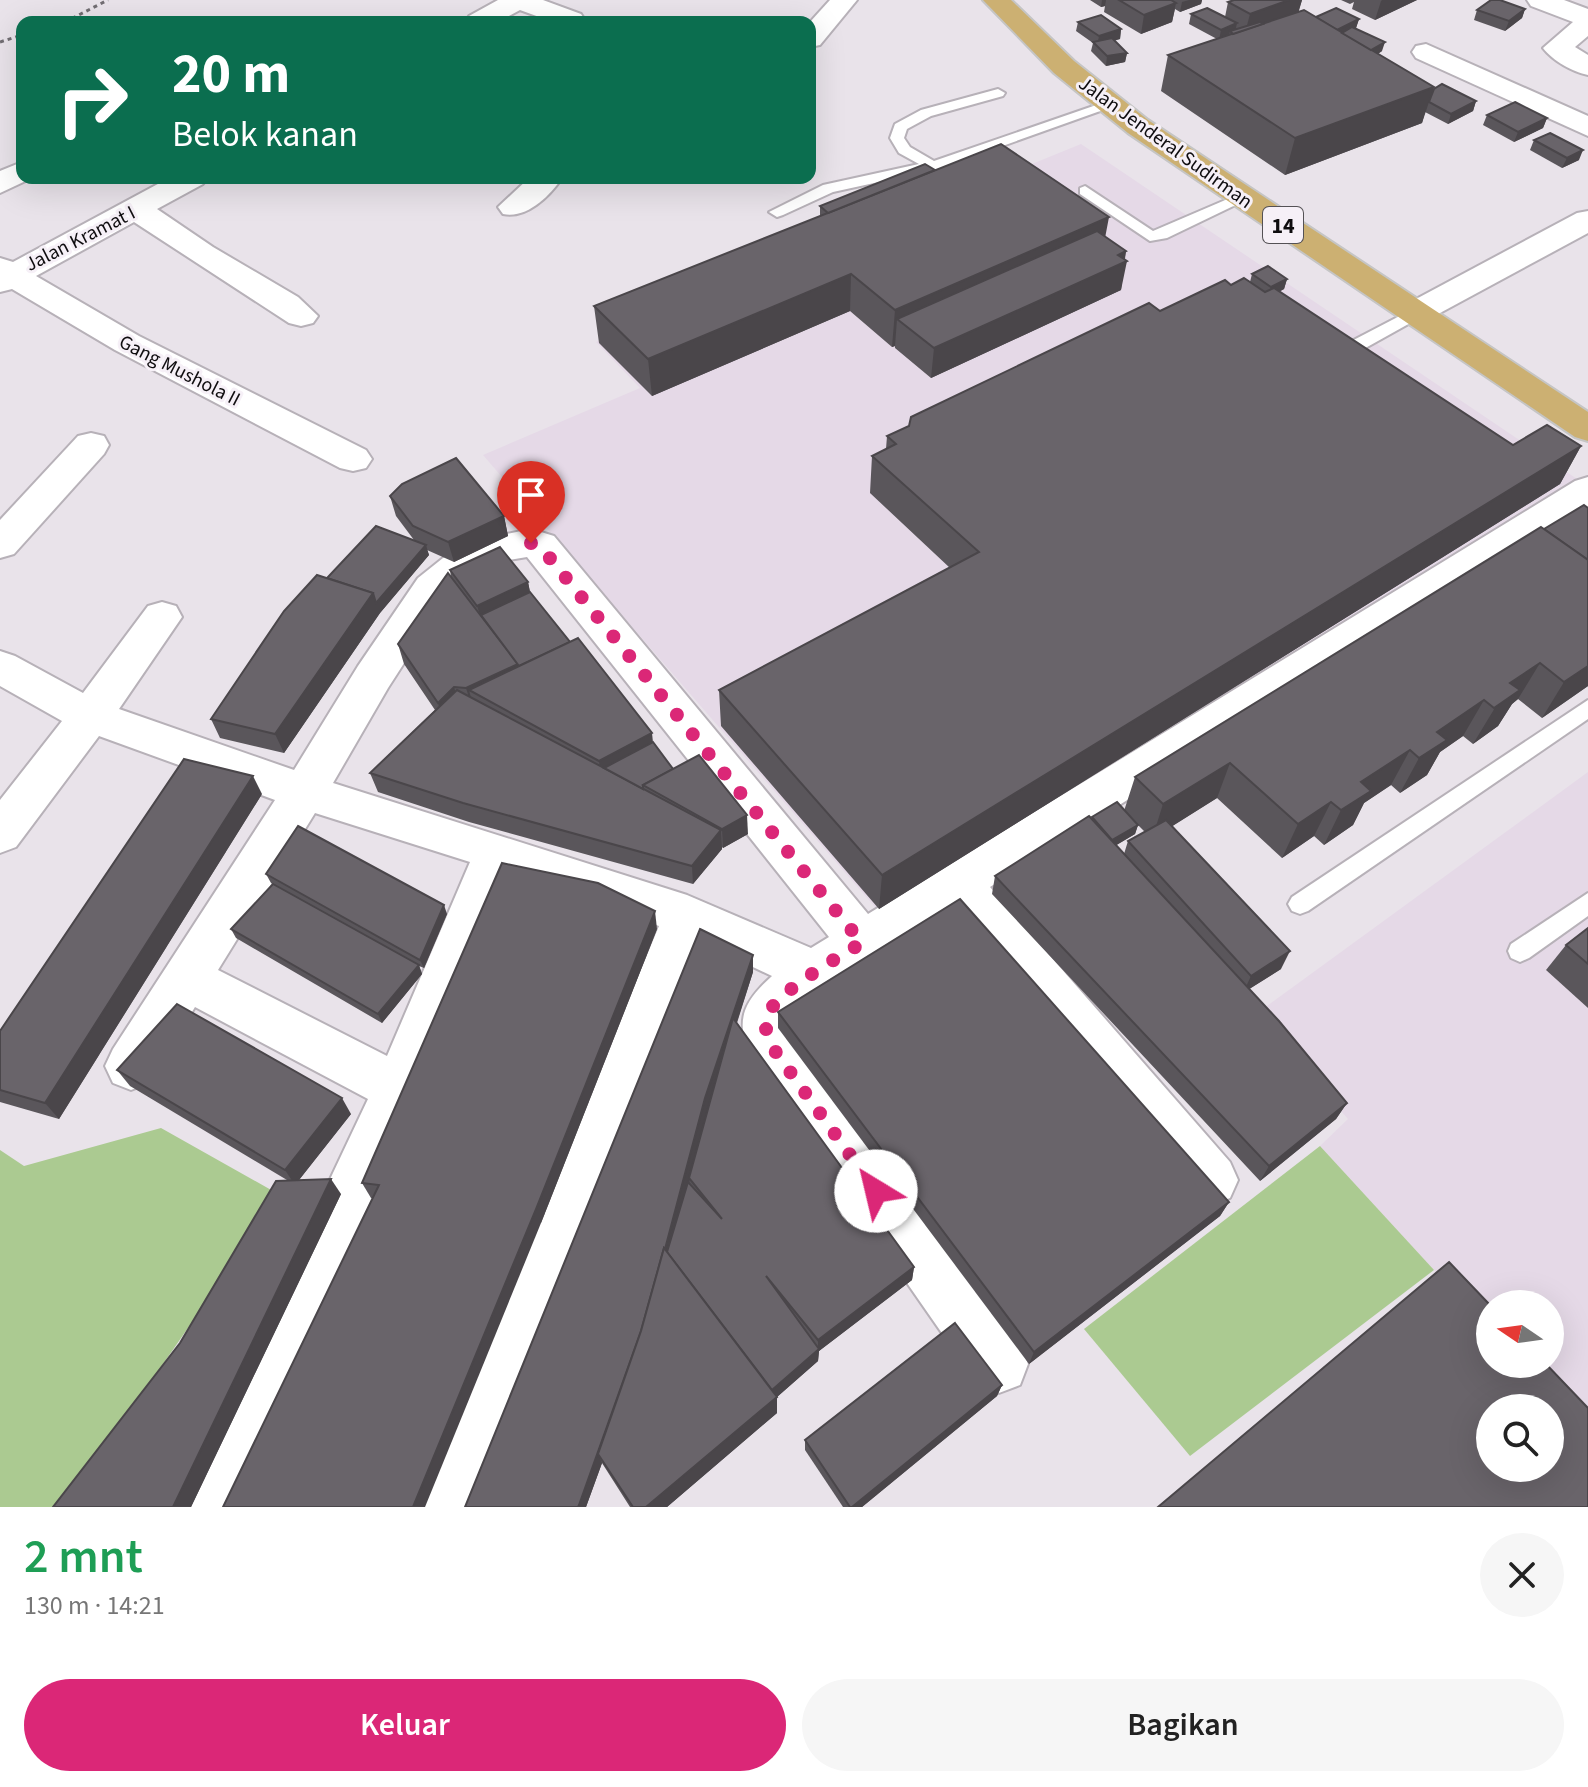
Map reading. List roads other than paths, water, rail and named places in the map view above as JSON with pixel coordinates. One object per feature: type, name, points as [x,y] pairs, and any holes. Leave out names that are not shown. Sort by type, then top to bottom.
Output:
[{"type":"highway","name":"Jalan Jenderal Sudirman","points":[[996,0],[1031,38],[1110,105],[1242,198],[1588,429]]},
{"type":"street","points":[[489,16],[518,0],[561,16]]},
{"type":"street","points":[[816,32],[844,0]]},
{"type":"street","points":[[1540,0],[1588,20],[1557,48],[1588,67]]},
{"type":"street","points":[[1426,52],[1588,127]]},
{"type":"street","name":"Jalan Kramat I","points":[[3,275],[181,184]]},
{"type":"street","points":[[514,207],[540,184]]},
{"type":"street","points":[[136,209],[301,316]]},
{"type":"street","points":[[1415,313],[1588,220]]},
{"type":"street","name":"Gang Mushola II","points":[[3,275],[127,343],[353,459]]},
{"type":"street","points":[[0,544],[91,445]]},
{"type":"street","points":[[999,1364],[770,1044],[766,1018],[811,972],[958,884],[1588,490]]},
{"type":"street","points":[[131,1066],[373,677],[432,588],[457,568],[501,548],[539,545],[862,943]]},
{"type":"street","points":[[0,834],[162,617]]},
{"type":"street","points":[[0,667],[90,716],[304,792],[613,887],[760,944],[811,972]]},
{"type":"street","points":[[206,1507],[399,1089],[484,880],[499,852]]},
{"type":"street","points":[[958,884],[1211,1180]]},
{"type":"street","points":[[450,1507],[687,915]]},
{"type":"street","points":[[185,977],[399,1089]]},
{"type":"lane","points":[[933,166],[904,150],[897,138],[900,127],[926,113],[998,93]]},
{"type":"lane","points":[[777,212],[828,188],[933,166],[1110,105]]},
{"type":"lane","points":[[1085,191],[1150,236],[1161,235],[1204,212],[1242,198]]},
{"type":"lane","points":[[1378,382],[1354,362],[1350,349],[1415,313]]},
{"type":"lane","points":[[1300,904],[1588,708]]},
{"type":"lane","points":[[1520,951],[1588,903]]}]
